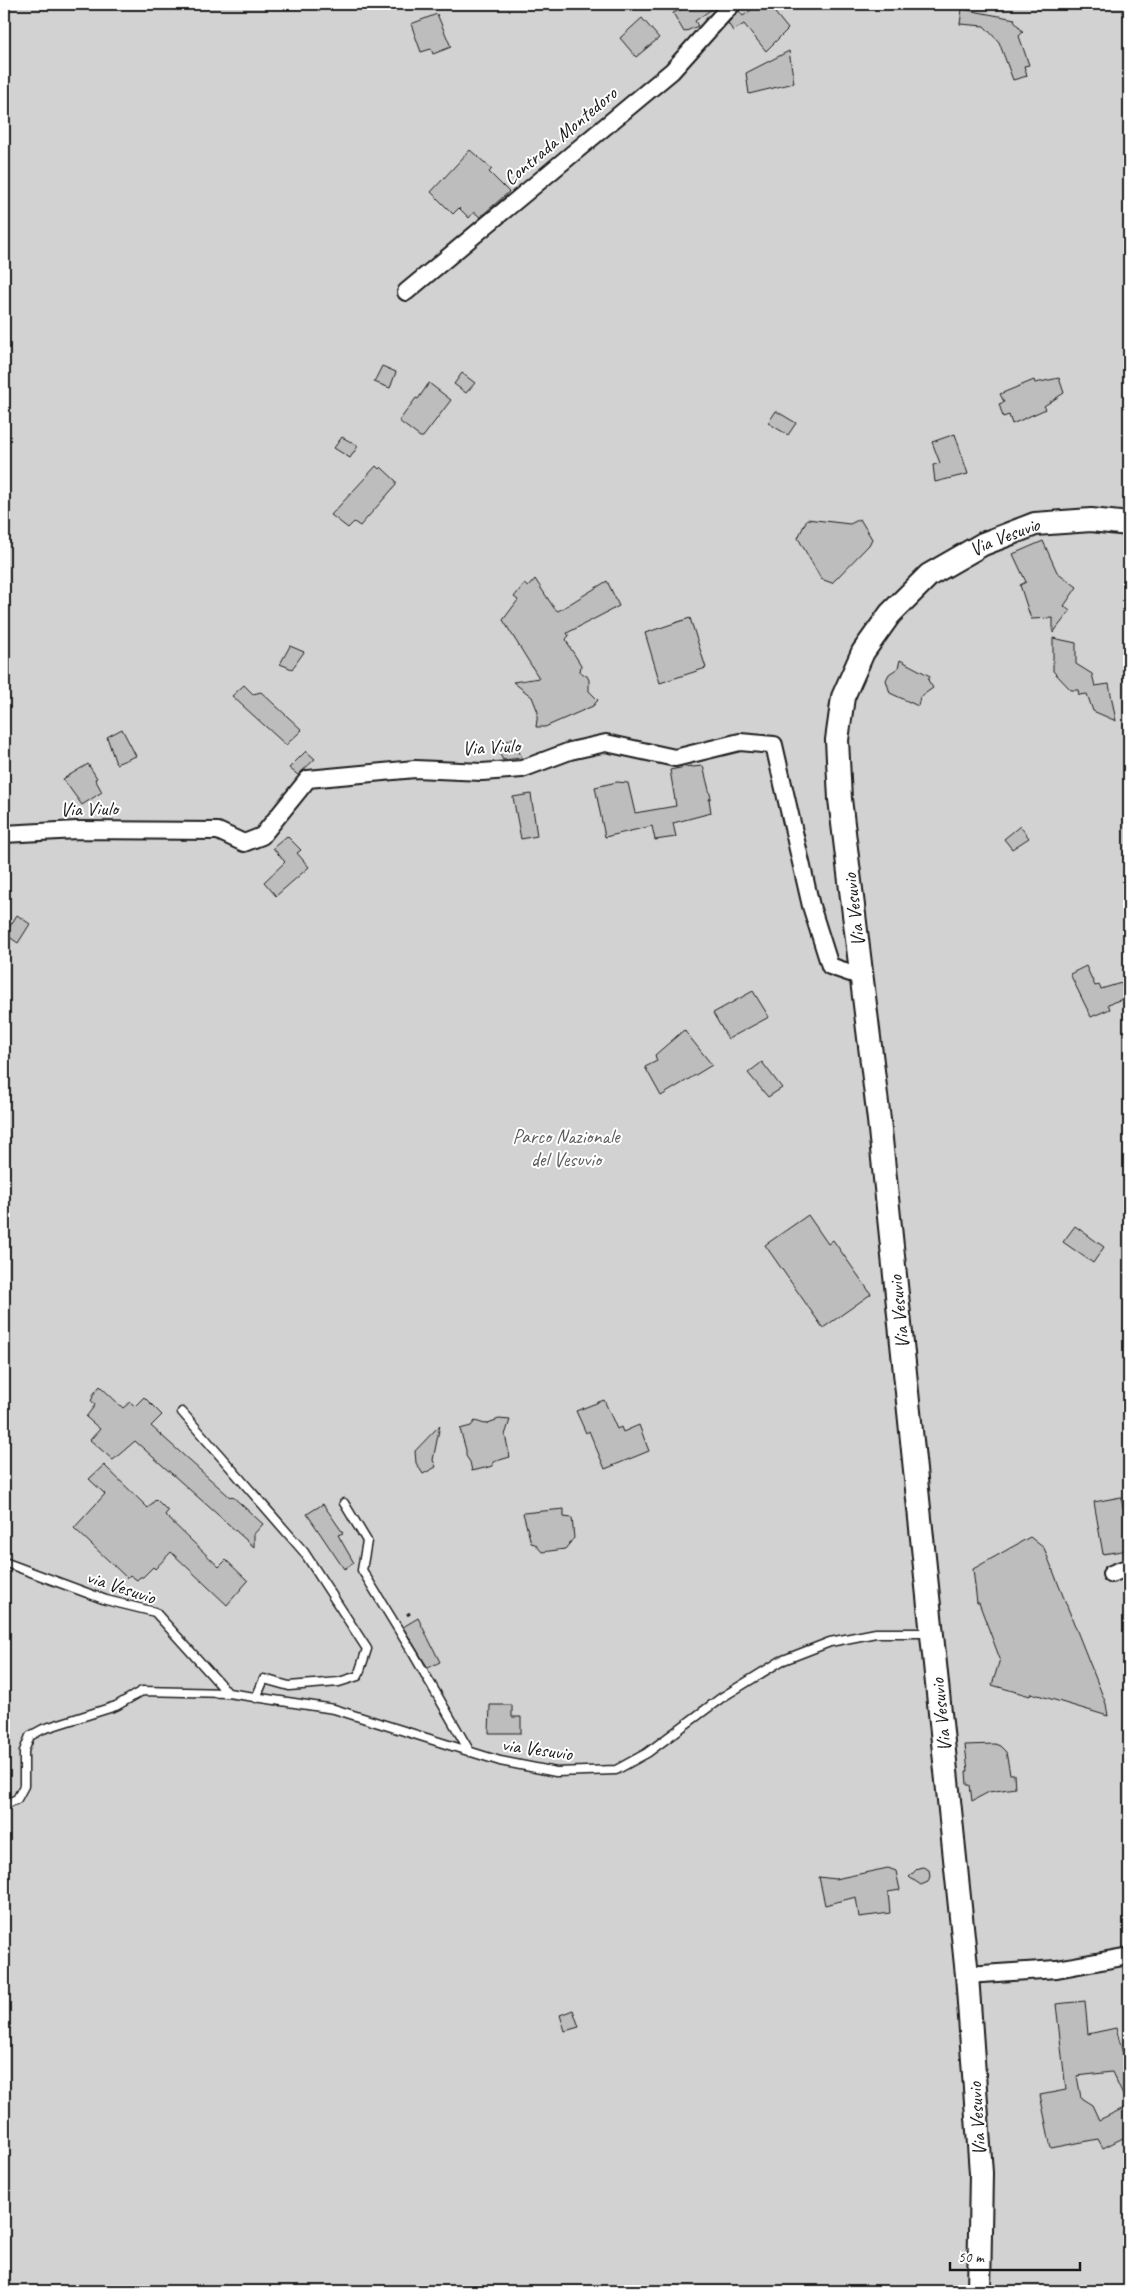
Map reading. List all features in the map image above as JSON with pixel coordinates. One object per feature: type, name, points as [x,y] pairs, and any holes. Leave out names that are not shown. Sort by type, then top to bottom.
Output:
[{"type":"street","name":"Contrada Montedoro","points":[[406,292],[672,71],[732,4]]},
{"type":"street","name":"Via Vesuvio","points":[[980,2291],[981,2173],[967,1975],[933,1633],[862,977],[840,799],[837,740],[843,696],[863,652],[890,614],[929,575],[983,544],[1035,524],[1091,520],[1129,524]]},
{"type":"street","name":"Via Viulo","points":[[4,834],[77,830],[218,830],[244,843],[262,836],[308,779],[415,769],[482,772],[522,769],[570,751],[606,743],[675,758],[740,742],[774,745],[811,906],[830,966],[862,977]]},
{"type":"street","points":[[1110,1574],[1129,1567]]},
{"type":"street","points":[[967,1975],[1058,1969],[1129,1956]]},
{"type":"lane","points":[[182,1412],[304,1552],[367,1650],[358,1676],[339,1682],[289,1686],[264,1679],[256,1698]]},
{"type":"lane","points":[[344,1503],[367,1541],[362,1570],[470,1752]]},
{"type":"lane","name":"via Vesuvio","points":[[4,1562],[106,1600],[155,1612],[228,1693]]},
{"type":"lane","name":"via Vesuvio","points":[[4,1805],[17,1799],[24,1786],[24,1751],[30,1736],[43,1729],[116,1706],[142,1691],[228,1693],[334,1709],[500,1761],[556,1772],[616,1770],[647,1753],[721,1698],[781,1661],[830,1642],[876,1633],[933,1633]]},
{"type":"green space","name":"Parco Nazionale del Vesuvio","points":[[4,4],[1129,4],[1129,2291],[4,2291]]},
{"type":"building","points":[[693,4],[719,4],[695,21],[698,26],[684,32],[673,13]]},
{"type":"building","points":[[759,4],[768,4],[788,29],[766,51],[744,24],[733,31],[728,23],[739,11],[743,16]]},
{"type":"building","points":[[962,9],[1015,19],[1014,21],[1023,32],[1019,36],[1029,65],[1024,66],[1027,76],[1013,80],[999,42],[984,26],[960,24]]},
{"type":"building","points":[[437,14],[451,47],[433,54],[431,49],[421,52],[411,24]]},
{"type":"building","points":[[642,18],[659,38],[636,57],[620,38]]},
{"type":"building","points":[[789,51],[794,83],[749,94],[746,73]]},
{"type":"building","points":[[470,150],[492,169],[489,172],[509,192],[480,217],[474,212],[469,218],[459,208],[453,214],[431,192]]},
{"type":"building","points":[[382,366],[396,372],[390,388],[374,382]]},
{"type":"building","points":[[462,373],[475,383],[466,393],[454,384]]},
{"type":"building","points":[[1059,378],[1064,393],[1044,406],[1046,409],[1012,424],[1009,415],[1003,417],[999,404],[1004,402],[1000,394],[1034,380],[1035,383]]},
{"type":"building","points":[[429,383],[451,400],[423,437],[420,437],[399,421]]},
{"type":"building","points":[[776,411],[796,423],[788,435],[768,423]]},
{"type":"building","points":[[955,434],[968,474],[935,482],[933,465],[940,463],[932,442]]},
{"type":"building","points":[[342,437],[358,446],[350,458],[334,448]]},
{"type":"building","points":[[376,466],[379,469],[381,467],[396,481],[396,485],[360,526],[354,522],[348,528],[331,515]]},
{"type":"building","points":[[807,519],[850,524],[860,519],[872,539],[869,545],[832,583],[821,579],[798,538]]},
{"type":"building","points":[[1043,541],[1057,572],[1077,587],[1064,606],[1070,611],[1053,633],[1053,618],[1031,619],[1020,585],[1026,582],[1013,554]]},
{"type":"building","points":[[535,579],[558,611],[607,581],[619,606],[567,633],[569,636],[566,639],[569,646],[581,665],[580,672],[587,676],[589,691],[598,700],[593,706],[545,727],[536,727],[538,712],[532,697],[513,682],[539,678],[503,620],[518,600],[514,597],[524,584],[528,587]]},
{"type":"building","points":[[690,618],[706,668],[660,683],[645,633]]},
{"type":"building","points":[[1053,638],[1076,643],[1076,664],[1092,674],[1095,686],[1109,684],[1116,721],[1093,711],[1087,694],[1079,695],[1078,690],[1071,690],[1053,671]]},
{"type":"building","points":[[290,646],[304,652],[292,669],[280,664]]},
{"type":"building","points":[[900,660],[930,676],[928,680],[933,688],[920,697],[918,706],[890,693],[886,680],[889,674],[898,668]]},
{"type":"building","points":[[244,685],[253,694],[261,692],[302,730],[286,745],[232,696]]},
{"type":"building","points":[[122,729],[136,756],[116,764],[107,737]]},
{"type":"building","points":[[513,738],[522,758],[503,760],[496,747]]},
{"type":"building","points":[[306,751],[315,759],[298,775],[289,768]]},
{"type":"building","points":[[88,764],[97,778],[95,779],[102,792],[82,805],[63,779]]},
{"type":"building","points":[[703,766],[711,798],[709,799],[711,813],[673,823],[676,837],[655,840],[652,826],[605,837],[595,787],[617,782],[628,783],[635,813],[676,806],[670,770]]},
{"type":"building","points":[[531,794],[537,836],[521,839],[513,797]]},
{"type":"building","points":[[1020,826],[1029,838],[1012,849],[1004,839]]},
{"type":"building","points":[[287,836],[301,850],[297,853],[309,867],[276,896],[264,882],[285,862],[273,848]]},
{"type":"building","points":[[17,915],[30,924],[18,943],[5,934]]},
{"type":"building","points":[[1086,966],[1095,986],[1099,985],[1101,989],[1121,983],[1126,998],[1108,1004],[1110,1009],[1091,1017],[1070,974]]},
{"type":"building","points":[[753,991],[769,1017],[728,1039],[713,1013]]},
{"type":"building","points":[[684,1030],[712,1065],[661,1096],[645,1067],[657,1061],[655,1055]]},
{"type":"building","points":[[762,1062],[782,1088],[768,1097],[748,1073]]},
{"type":"building","points":[[808,1215],[828,1244],[833,1240],[871,1294],[823,1328],[765,1245]]},
{"type":"building","points":[[1075,1226],[1104,1247],[1093,1263],[1063,1242]]},
{"type":"building","points":[[100,1386],[123,1408],[130,1402],[135,1406],[144,1397],[162,1415],[151,1426],[263,1524],[254,1534],[254,1547],[135,1441],[113,1460],[90,1440],[100,1429],[86,1417],[95,1405],[91,1400],[92,1396]]},
{"type":"building","points":[[604,1400],[617,1429],[621,1427],[623,1432],[639,1425],[649,1451],[605,1469],[589,1431],[586,1433],[576,1411]]},
{"type":"building","points":[[499,1419],[510,1420],[505,1435],[510,1457],[493,1462],[493,1466],[472,1471],[466,1456],[460,1429],[471,1426],[475,1421],[485,1424]]},
{"type":"building","points":[[440,1425],[433,1460],[436,1467],[423,1474],[416,1463],[415,1451]]},
{"type":"building","points":[[104,1465],[148,1508],[156,1499],[168,1511],[165,1515],[219,1567],[226,1560],[248,1581],[227,1605],[171,1552],[155,1569],[153,1567],[143,1577],[137,1580],[130,1575],[127,1578],[74,1528],[105,1494],[89,1479]]},
{"type":"building","points":[[1121,1497],[1123,1508],[1129,1508],[1128,1550],[1103,1554],[1094,1502]]},
{"type":"building","points":[[323,1504],[343,1533],[338,1535],[354,1563],[344,1569],[307,1514]]},
{"type":"building","points":[[564,1509],[564,1517],[572,1518],[574,1538],[565,1549],[542,1552],[535,1544],[531,1543],[523,1513]]},
{"type":"building","points":[[1030,1537],[1044,1548],[1106,1704],[1108,1716],[1031,1693],[1030,1696],[992,1685],[1000,1659],[979,1603],[977,1603],[973,1569]]},
{"type":"building","points":[[418,1618],[440,1662],[428,1668],[403,1627]]},
{"type":"building","points":[[490,1705],[512,1705],[512,1717],[521,1717],[521,1733],[489,1733]]},
{"type":"building","points":[[995,1744],[1006,1752],[1010,1774],[1014,1774],[1015,1788],[989,1792],[972,1801],[970,1785],[967,1785],[966,1771],[968,1771],[965,1745]]},
{"type":"building","points":[[923,1867],[929,1870],[930,1876],[928,1882],[921,1885],[909,1877],[918,1868]]},
{"type":"building","points":[[888,1868],[896,1871],[900,1890],[888,1892],[890,1913],[859,1917],[856,1897],[825,1905],[819,1877],[835,1879]]},
{"type":"building","points":[[1085,2001],[1088,2034],[1116,2028],[1126,2065],[1129,2064],[1129,2135],[1103,2148],[1098,2139],[1051,2148],[1040,2095],[1066,2090],[1056,2004]],"holes":[[[1112,2072],[1128,2106],[1099,2120],[1092,2105],[1081,2098],[1077,2076]]]},
{"type":"building","points":[[573,2010],[579,2027],[565,2031],[560,2015]]}]
